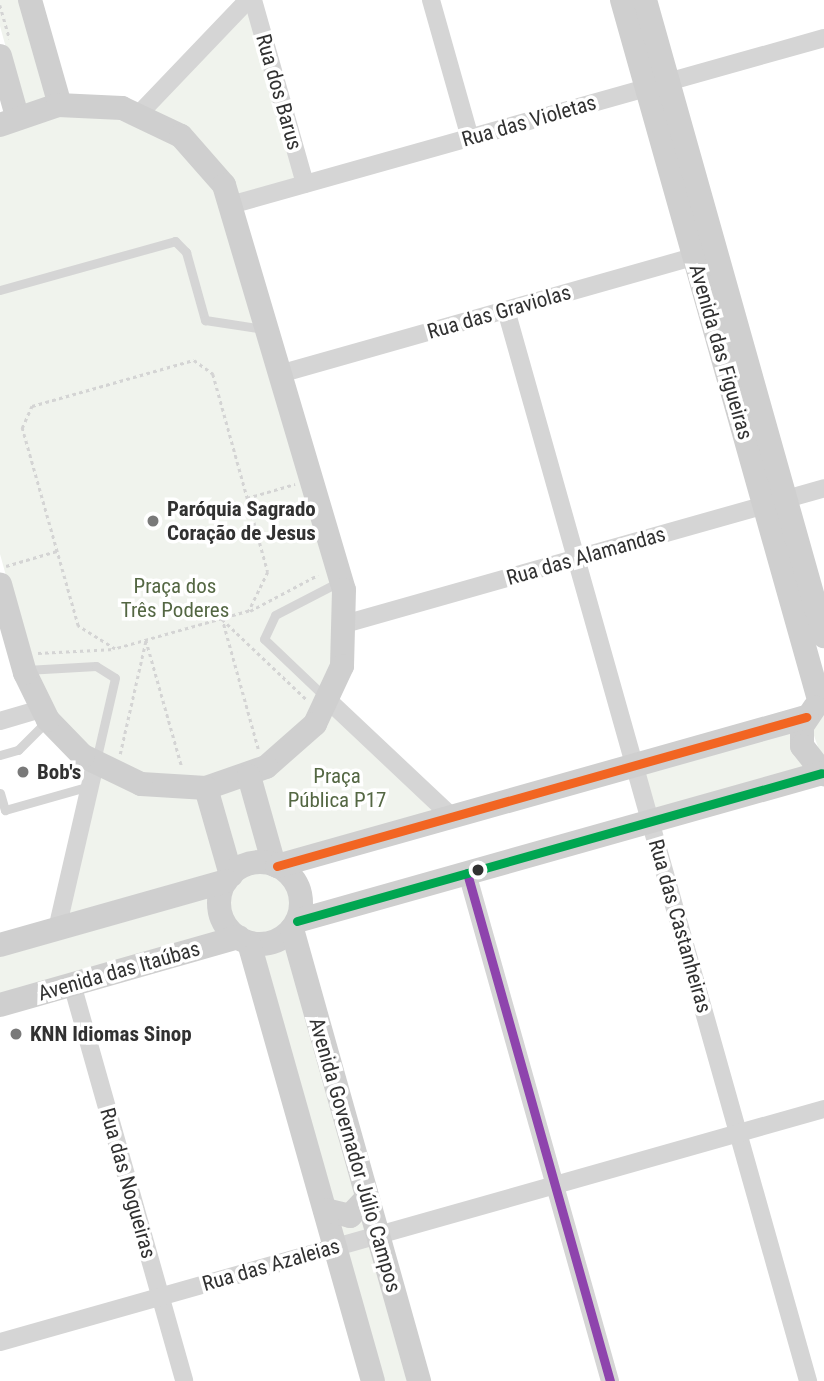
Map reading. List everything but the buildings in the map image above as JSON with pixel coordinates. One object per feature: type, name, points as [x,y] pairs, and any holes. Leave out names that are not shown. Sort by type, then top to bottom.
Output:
[{"type":"main road","points":[[30,0],[60,105]]},
{"type":"main road","name":"Avenida das Figueiras","points":[[622,0],[657,85],[775,502],[817,707],[802,746],[823,773]]},
{"type":"main road","name":"Avenida das Figueiras","points":[[645,0],[657,85]]},
{"type":"main road","points":[[0,56],[8,120],[60,105],[101,104],[139,114],[198,150],[234,204],[339,573],[348,623],[342,666],[325,707],[300,740],[256,772],[197,789],[100,775],[45,715],[22,662],[0,584]]},
{"type":"main road","name":"Avenida das Figueiras","points":[[775,502],[824,636]]},
{"type":"main road","points":[[0,945],[228,878],[255,863],[275,866],[452,817],[635,766],[817,707]]},
{"type":"main road","name":"Avenida Governador Júlio Campos","points":[[256,772],[275,866],[299,891],[294,925],[419,1381]]},
{"type":"main road","points":[[244,940],[273,942],[294,925],[467,873],[823,773]]},
{"type":"main road","name":"Avenida Governador Júlio Campos","points":[[197,789],[228,878],[220,908],[244,940],[373,1381]]},
{"type":"main road","name":"Avenida das Itaúbas","points":[[0,1004],[244,940]]},
{"type":"main road","points":[[325,1210],[350,1216],[368,1198]]},
{"type":"street","points":[[139,114],[250,0]]},
{"type":"street","name":"Rua dos Barus","points":[[250,0],[305,184]]},
{"type":"street","points":[[432,0],[470,138]]},
{"type":"street","name":"Rua das Violetas","points":[[234,204],[824,38]]},
{"type":"street","name":"Rua das Graviolas","points":[[283,373],[705,254]]},
{"type":"street","name":"Rua das Castanheiras","points":[[506,310],[808,1381]]},
{"type":"street","name":"Rua das Alamandas","points":[[348,623],[824,488]]},
{"type":"street","points":[[325,707],[452,817]]},
{"type":"street","points":[[0,721],[45,715]]},
{"type":"street","points":[[57,929],[100,775]]},
{"type":"street","points":[[467,873],[610,1381]]},
{"type":"street","name":"Rua das Nogueiras","points":[[72,984],[184,1381]]},
{"type":"street","name":"Rua das Azaleias","points":[[0,1342],[824,1109]]},
{"type":"lane","points":[[0,290],[175,241],[186,252],[205,320],[271,331]]},
{"type":"lane","points":[[325,707],[264,639],[275,615],[339,573]]},
{"type":"lane","points":[[0,793],[5,810],[100,775],[116,678],[96,666],[22,662]]},
{"type":"lane","points":[[0,755],[18,750],[45,715]]},
{"type":"path","points":[[115,649],[78,626],[22,428],[32,406],[194,360],[213,374],[268,572],[248,611]]},
{"type":"path","points":[[247,498],[313,479]]},
{"type":"path","points":[[0,568],[57,551]]},
{"type":"path","points":[[22,662],[115,649],[222,619],[339,573]]},
{"type":"path","points":[[222,619],[325,707]]},
{"type":"path","points":[[222,619],[256,772]]},
{"type":"path","points":[[100,775],[146,640]]},
{"type":"path","points":[[146,640],[197,789]]},
{"type":"green space","points":[[0,0],[22,0],[49,98],[22,106],[0,26]]},
{"type":"green space","points":[[249,6],[302,192],[245,210],[150,109]]},
{"type":"green space","name":"Praça dos Três Poderes","points":[[99,112],[176,143],[218,189],[335,588],[338,643],[320,702],[280,747],[225,776],[163,780],[105,760],[58,720],[31,666],[0,554],[0,134],[39,117]]},
{"type":"green space","points":[[824,711],[824,764],[811,727]]},
{"type":"green space","name":"Praça Pública P17","points":[[333,712],[439,812],[280,857],[243,857],[221,874],[64,918],[98,775],[200,797]]},
{"type":"green space","points":[[796,728],[804,769],[653,812],[642,772]]},
{"type":"green space","points":[[254,871],[266,871],[283,880],[290,891],[290,915],[283,926],[266,935],[254,935],[242,930],[233,921],[228,909],[228,897],[233,885],[242,876]]},
{"type":"green space","points":[[212,893],[222,933],[0,996],[0,953]]},
{"type":"green space","points":[[287,944],[410,1381],[381,1381],[261,952]]},
{"type":"transit line","points":[[277,866],[806,717]]},
{"type":"transit line","points":[[297,921],[822,773]]},
{"type":"transit line","points":[[467,873],[610,1381]]},
{"type":"place","name":"Paróquia Sagrado Coração de Jesus","points":[[153,521]]},
{"type":"place","name":"Bob's","points":[[23,772]]},
{"type":"place","name":"KNN Idiomas Sinop","points":[[16,1034]]}]
